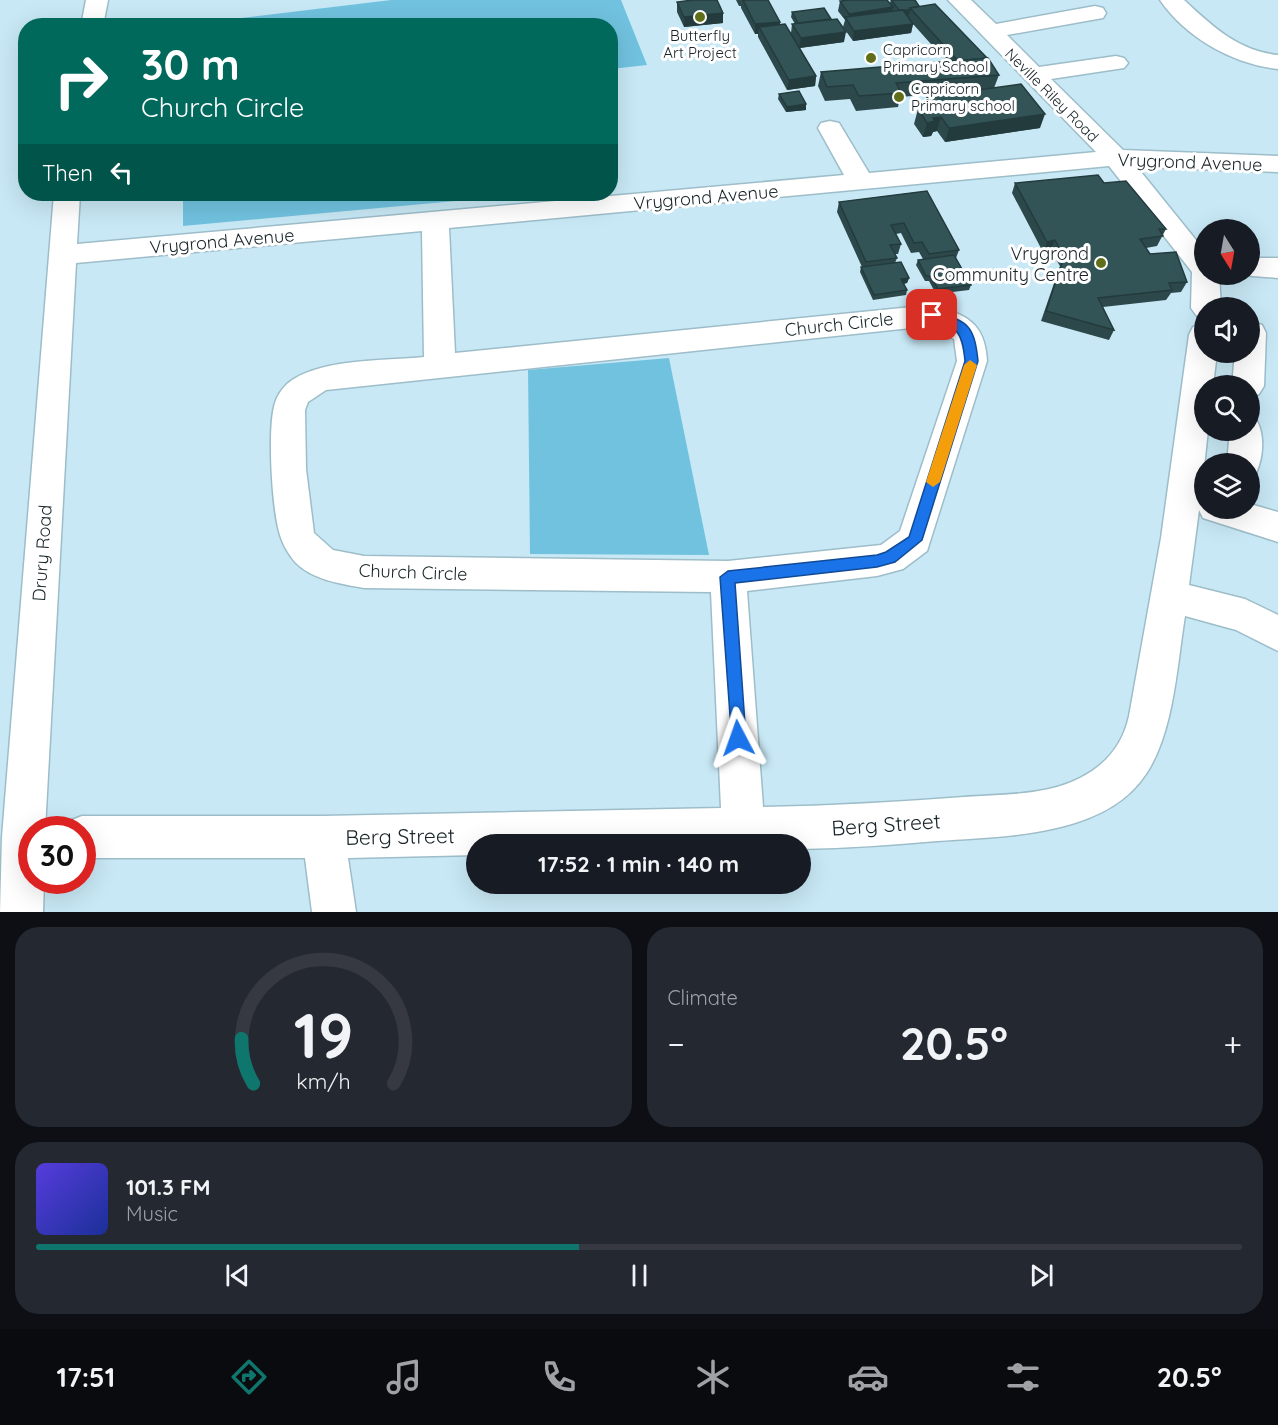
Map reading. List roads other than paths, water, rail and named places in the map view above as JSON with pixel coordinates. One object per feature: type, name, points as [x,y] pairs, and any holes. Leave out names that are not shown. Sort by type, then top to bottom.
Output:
[{"type":"street","points":[[94,18],[97,0]]},
{"type":"street","name":"Neville Riley Road","points":[[959,0],[1116,158]]},
{"type":"street","points":[[1171,0],[1235,54],[1278,63]]},
{"type":"street","name":"Neville Riley Road","points":[[989,32],[1095,13]]},
{"type":"street","points":[[1033,75],[1116,63]]},
{"type":"street","points":[[830,128],[862,183]]},
{"type":"street","points":[[1116,158],[1194,256]]},
{"type":"street","name":"Vrygrond Avenue","points":[[62,255],[1116,158],[1278,164]]},
{"type":"street","name":"Drury Road","points":[[20,816],[66,201]]},
{"type":"street","points":[[435,222],[440,364]]},
{"type":"street","points":[[1260,268],[1278,268]]},
{"type":"street","name":"Church Circle","points":[[932,315],[958,324],[969,336],[972,361],[915,540],[890,558],[728,577],[364,572],[325,563],[311,554],[298,538],[287,436],[291,402],[301,389],[320,379],[440,364],[932,315]]},
{"type":"street","name":"Berg Street","points":[[1206,363],[1213,453]]},
{"type":"street","name":"Berg Street","points":[[96,837],[323,837],[849,827],[1035,813],[1063,806],[1101,792],[1126,766],[1142,744],[1170,596],[1211,519]]},
{"type":"street","points":[[1252,519],[1278,527]]},
{"type":"street","points":[[728,577],[743,830]]},
{"type":"street","points":[[1170,596],[1245,616],[1278,634]]},
{"type":"street","points":[[323,837],[334,912]]},
{"type":"street","name":"Drury Road","points":[[20,894],[21,912]]},
{"type":"place","name":"Butterfly Art Project","points":[[700,17]]},
{"type":"place","name":"Capricorn Primary School","points":[[871,58]]},
{"type":"place","name":"Capricorn Primary school","points":[[899,97]]},
{"type":"place","name":"Vrygrond Community Centre","points":[[1101,263]]}]
